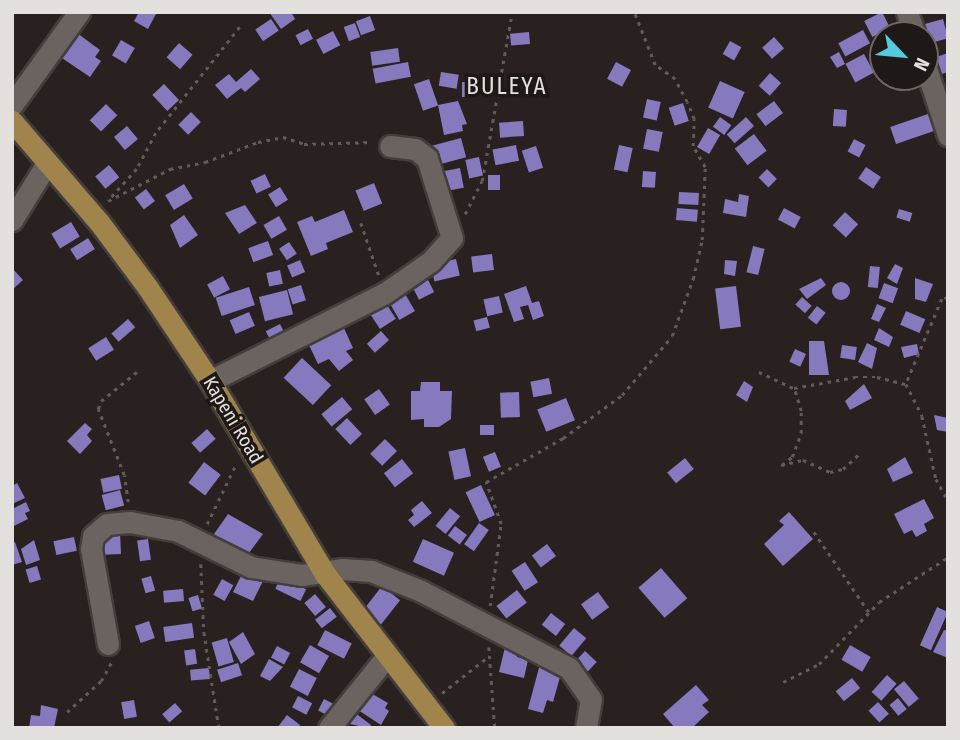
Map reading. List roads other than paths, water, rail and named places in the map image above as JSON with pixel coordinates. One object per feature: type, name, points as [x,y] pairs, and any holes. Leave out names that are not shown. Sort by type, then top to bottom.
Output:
[{"type":"main road","name":"Kapeni Road","points":[[12,121],[99,222],[210,381],[325,574],[386,657],[444,728]]},
{"type":"street","points":[[12,105],[79,12]]},
{"type":"street","points":[[934,91],[948,135]]},
{"type":"street","points":[[210,381],[385,293],[430,261],[452,239],[427,158],[415,149],[390,146]]},
{"type":"street","points":[[12,220],[47,163]]},
{"type":"street","points":[[108,644],[91,549],[93,537],[107,524],[130,522],[200,540],[251,567],[325,574],[354,569],[394,579],[538,649],[569,668],[586,686],[591,699],[586,728]]},
{"type":"street","points":[[328,728],[386,657]]},
{"type":"district","name":"BULEYA","points":[[507,86]]}]
